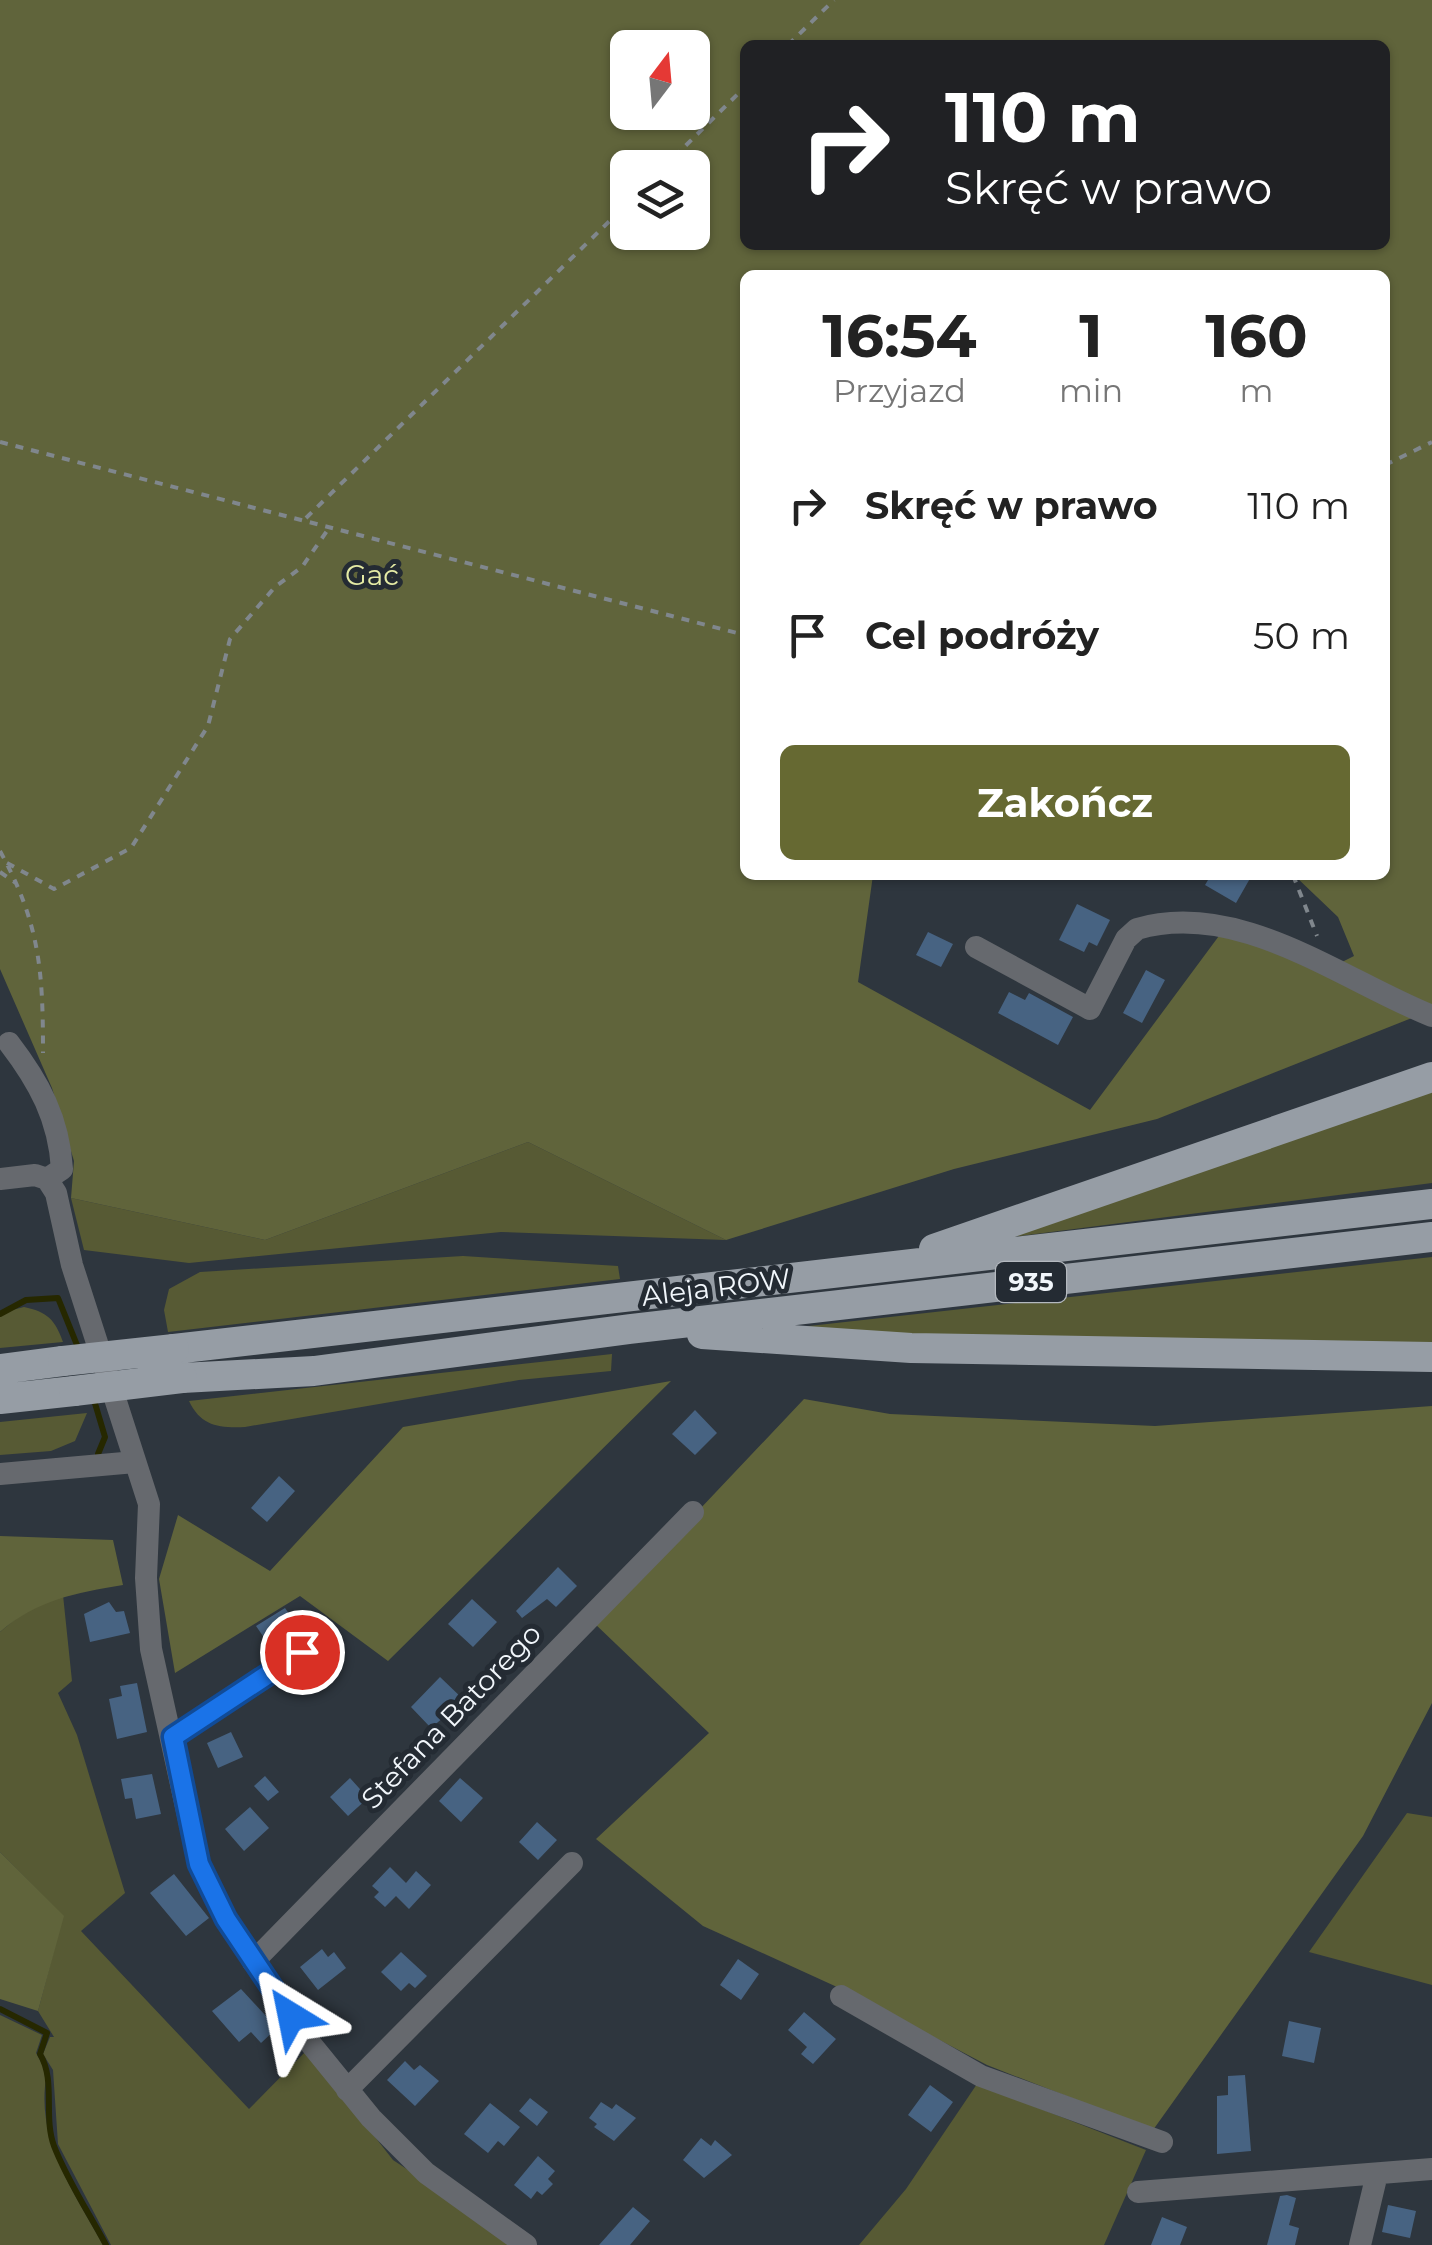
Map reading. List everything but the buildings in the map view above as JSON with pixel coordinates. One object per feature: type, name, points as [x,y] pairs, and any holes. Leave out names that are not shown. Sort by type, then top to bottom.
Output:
[{"type":"main road","points":[[880,1268],[1432,1077]]},
{"type":"main road","name":"Aleja ROW","points":[[0,1399],[74,1391],[178,1364],[880,1268],[1432,1204]]},
{"type":"main road","name":"Aleja ROW","points":[[0,1368],[63,1361],[314,1370],[630,1328],[1432,1237]]},
{"type":"main road","points":[[630,1328],[911,1348],[1432,1357]]},
{"type":"street","points":[[976,946],[1090,1009],[1126,939],[1144,927],[1238,930],[1268,938],[1432,1016]]},
{"type":"street","points":[[9,1043],[40,1084],[60,1138],[62,1168],[47,1179]]},
{"type":"street","points":[[0,1179],[35,1175],[47,1179],[56,1192],[72,1265],[150,1504],[146,1578],[151,1648],[199,1864],[253,1962],[347,2090],[426,2172],[526,2245]]},
{"type":"street","points":[[0,1474],[135,1462]]},
{"type":"street","name":"Stefana Batorego","points":[[253,1962],[693,1512]]},
{"type":"street","points":[[173,1737],[302,1652]]},
{"type":"street","points":[[347,2090],[572,1864]]},
{"type":"street","points":[[841,1996],[981,2076],[1162,2142]]},
{"type":"street","points":[[1138,2192],[1432,2169]]},
{"type":"street","points":[[1360,2245],[1377,2174]]},
{"type":"path","points":[[793,40],[834,0]]},
{"type":"path","points":[[682,150],[740,93]]},
{"type":"path","points":[[304,520],[610,221]]},
{"type":"path","points":[[0,442],[740,634]]},
{"type":"path","points":[[1390,463],[1432,442]]},
{"type":"path","points":[[7,863],[54,889],[132,848],[208,726],[230,638],[274,587],[302,567],[331,526]]},
{"type":"path","points":[[0,851],[19,886],[43,966],[40,1084]]},
{"type":"path","points":[[0,872],[19,886]]},
{"type":"path","points":[[1296,880],[1333,969]]},
{"type":"green space","name":"Gać","points":[[0,0],[1432,0],[1432,1010],[1157,1119],[954,1169],[726,1240],[528,1142],[265,1240],[71,1198],[74,1161],[52,1088],[0,969]]},
{"type":"green space","points":[[1432,1090],[1432,1183],[997,1239]]},
{"type":"green space","points":[[528,1142],[726,1240],[501,1232],[189,1263],[84,1250],[71,1198],[265,1240]]},
{"type":"green space","points":[[463,1256],[618,1266],[620,1279],[168,1332],[164,1310],[169,1289],[200,1272]]},
{"type":"green space","points":[[1432,1257],[1432,1345],[755,1332]]},
{"type":"green space","points":[[24,1307],[49,1318],[63,1342],[0,1348],[0,1313]]},
{"type":"green space","points":[[612,1354],[611,1371],[519,1380],[245,1427],[211,1424],[199,1416],[189,1401]]},
{"type":"green space","points":[[671,1381],[388,1661],[300,1596],[175,1673],[159,1579],[178,1515],[270,1571],[403,1427]]},
{"type":"green space","points":[[804,1399],[890,1414],[1155,1426],[1432,1406],[1432,1703],[1363,1836],[1153,2130],[987,2065],[848,1992],[703,1926],[596,1839],[709,1733],[593,1622]]},
{"type":"green space","points":[[87,1413],[75,1441],[51,1451],[0,1455],[0,1422]]},
{"type":"green space","points":[[0,1536],[113,1540],[123,1585],[57,1600],[28,1612],[0,1632]]},
{"type":"green space","points":[[63,1595],[72,1681],[58,1693],[77,1735],[125,1893],[81,1931],[249,2109],[307,2050],[393,2160],[482,2219],[510,2245],[111,2245],[58,2144],[53,2070],[43,2054],[50,2037],[54,2037],[38,2011],[63,1916],[0,1852],[0,1632],[25,1611]]},
{"type":"green space","points":[[1407,1813],[1432,1817],[1432,1985],[1309,1952]]},
{"type":"green space","points":[[0,1852],[64,1916],[38,2011],[0,1999]]},
{"type":"green space","points":[[0,2015],[42,2035],[36,2053],[47,2073],[44,2097],[51,2141],[69,2184],[103,2245],[0,2245]]},
{"type":"green space","points":[[977,2084],[1146,2150],[1104,2245],[859,2245],[906,2189]]},
{"type":"waterway","points":[[0,1314],[26,1300],[58,1298],[79,1350]]},
{"type":"waterway","points":[[94,1400],[105,1437],[98,1454]]},
{"type":"waterway","points":[[0,2009],[47,2033],[40,2054],[47,2076],[54,2146],[106,2245]]},
{"type":"route","points":[[291,2016],[226,1919],[199,1864],[173,1737],[302,1652]]}]
